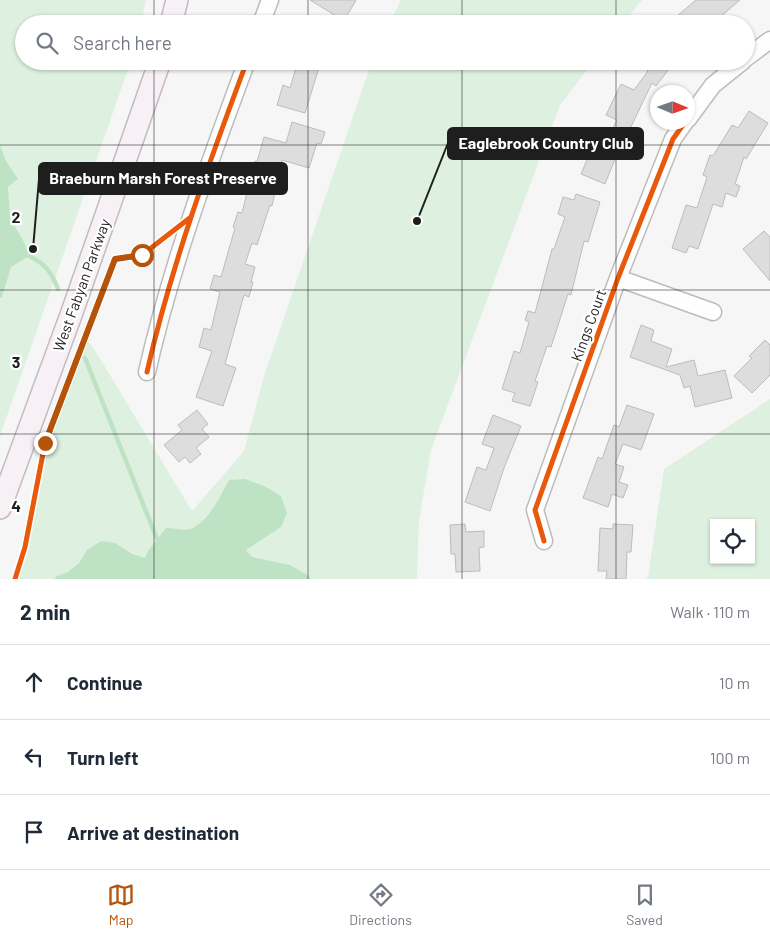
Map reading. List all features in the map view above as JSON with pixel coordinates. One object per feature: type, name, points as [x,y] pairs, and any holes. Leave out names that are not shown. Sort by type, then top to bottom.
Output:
[{"type":"main road","points":[[173,15],[177,0]]},
{"type":"main road","name":"West Fabyan Parkway","points":[[0,508],[71,315],[157,70]]},
{"type":"street","points":[[264,15],[270,0]]},
{"type":"street","points":[[755,51],[770,40]]},
{"type":"street","points":[[147,372],[158,324],[191,217],[244,70]]},
{"type":"street","points":[[695,109],[713,85],[732,70]]},
{"type":"street","name":"Kings Court","points":[[544,541],[535,510],[618,278],[673,139],[679,130]]},
{"type":"street","points":[[618,278],[713,312]]},
{"type":"shaded area","points":[[0,0],[146,0],[143,15],[15,15],[15,70],[128,70],[0,436]]},
{"type":"shaded area","points":[[401,0],[642,0],[630,15],[394,15]]},
{"type":"shaded area","points":[[369,70],[587,70],[560,105],[431,450],[419,521],[417,579],[15,579],[25,547],[45,443],[85,338],[93,347],[192,511],[244,451],[264,376]]},
{"type":"shaded area","points":[[0,145],[6,161],[18,179],[8,187],[10,218],[25,244],[29,256],[11,267],[2,297],[0,298]]},
{"type":"shaded area","points":[[770,399],[770,579],[645,579],[648,577],[664,469]]},
{"type":"shaded area","points":[[245,479],[264,486],[281,496],[287,513],[281,527],[246,550],[252,557],[290,565],[309,576],[310,579],[54,579],[68,572],[79,563],[87,550],[101,541],[115,543],[132,554],[145,558],[148,551],[166,528],[188,530],[197,526],[213,508],[229,480]]},
{"type":"building","points":[[310,0],[356,0],[347,15],[334,15]]},
{"type":"building","points":[[696,0],[740,0],[722,15],[678,15]]},
{"type":"building","points":[[295,70],[318,70],[305,113],[277,105],[283,85],[290,88]]},
{"type":"building","points":[[647,70],[668,70],[657,85],[652,83],[650,85],[627,135],[625,134],[605,184],[581,174],[596,138],[606,142],[617,120],[606,115],[621,84],[634,90],[648,71]]},
{"type":"building","points":[[749,111],[768,123],[746,159],[744,157],[735,184],[740,186],[736,197],[726,193],[722,207],[713,204],[698,249],[689,246],[686,253],[672,248],[686,205],[697,208],[707,177],[703,175],[710,155],[713,156],[732,125],[738,128]]},
{"type":"building","points":[[292,122],[325,132],[321,144],[317,143],[309,168],[282,160],[272,206],[270,205],[257,245],[252,243],[245,264],[255,267],[251,282],[253,282],[249,297],[244,295],[225,364],[236,368],[223,406],[196,397],[212,351],[199,347],[204,328],[211,330],[220,292],[210,289],[214,275],[221,277],[235,228],[233,227],[238,212],[242,213],[255,161],[257,162],[264,137],[286,143]]},
{"type":"building","points":[[576,194],[600,202],[588,242],[584,241],[571,295],[568,294],[551,347],[547,346],[535,381],[538,382],[530,406],[512,401],[515,393],[502,389],[514,351],[520,353],[529,322],[525,320],[528,311],[535,313],[552,249],[554,249],[565,217],[558,214],[563,197],[574,200]]},
{"type":"building","points":[[764,231],[770,237],[770,281],[743,249]]},
{"type":"building","points":[[641,325],[654,330],[651,341],[672,349],[666,367],[694,360],[698,376],[725,370],[732,398],[695,407],[690,386],[684,388],[680,375],[630,357]]},
{"type":"building","points":[[765,340],[770,345],[770,375],[752,393],[734,376],[752,358],[749,356]]},
{"type":"building","points":[[627,405],[654,414],[641,450],[623,444],[615,464],[624,467],[619,482],[628,485],[623,498],[612,494],[608,507],[583,498],[598,457],[602,459],[614,425],[619,427]]},
{"type":"building","points":[[197,410],[208,424],[202,429],[209,437],[196,448],[201,454],[190,463],[185,457],[179,462],[164,445],[182,430],[178,425]]},
{"type":"building","points":[[493,415],[521,426],[504,468],[490,511],[465,502],[477,467],[486,470],[494,448],[482,444]]},
{"type":"building","points":[[465,524],[466,532],[484,531],[484,547],[479,548],[480,571],[456,572],[455,554],[451,554],[450,525]]},
{"type":"building","points":[[613,524],[633,525],[631,552],[627,552],[626,579],[606,579],[607,571],[598,571],[600,528],[613,529]]},
{"type":"waterway","points":[[29,256],[40,262],[47,269],[58,289]]},
{"type":"waterway","points":[[85,358],[157,539]]},
{"type":"cycle path","points":[[147,372],[179,254],[244,70]]},
{"type":"cycle path","points":[[544,541],[535,510],[618,278],[673,139],[679,130]]},
{"type":"cycle path","points":[[15,579],[25,547],[45,443],[115,259],[142,255],[191,217]]},
{"type":"place","name":"Eaglebrook Country Club","points":[[417,221]]},
{"type":"place","name":"Braeburn Marsh Forest Preserve","points":[[33,249]]},
{"type":"route","points":[[45,443],[115,259],[142,255]]}]
